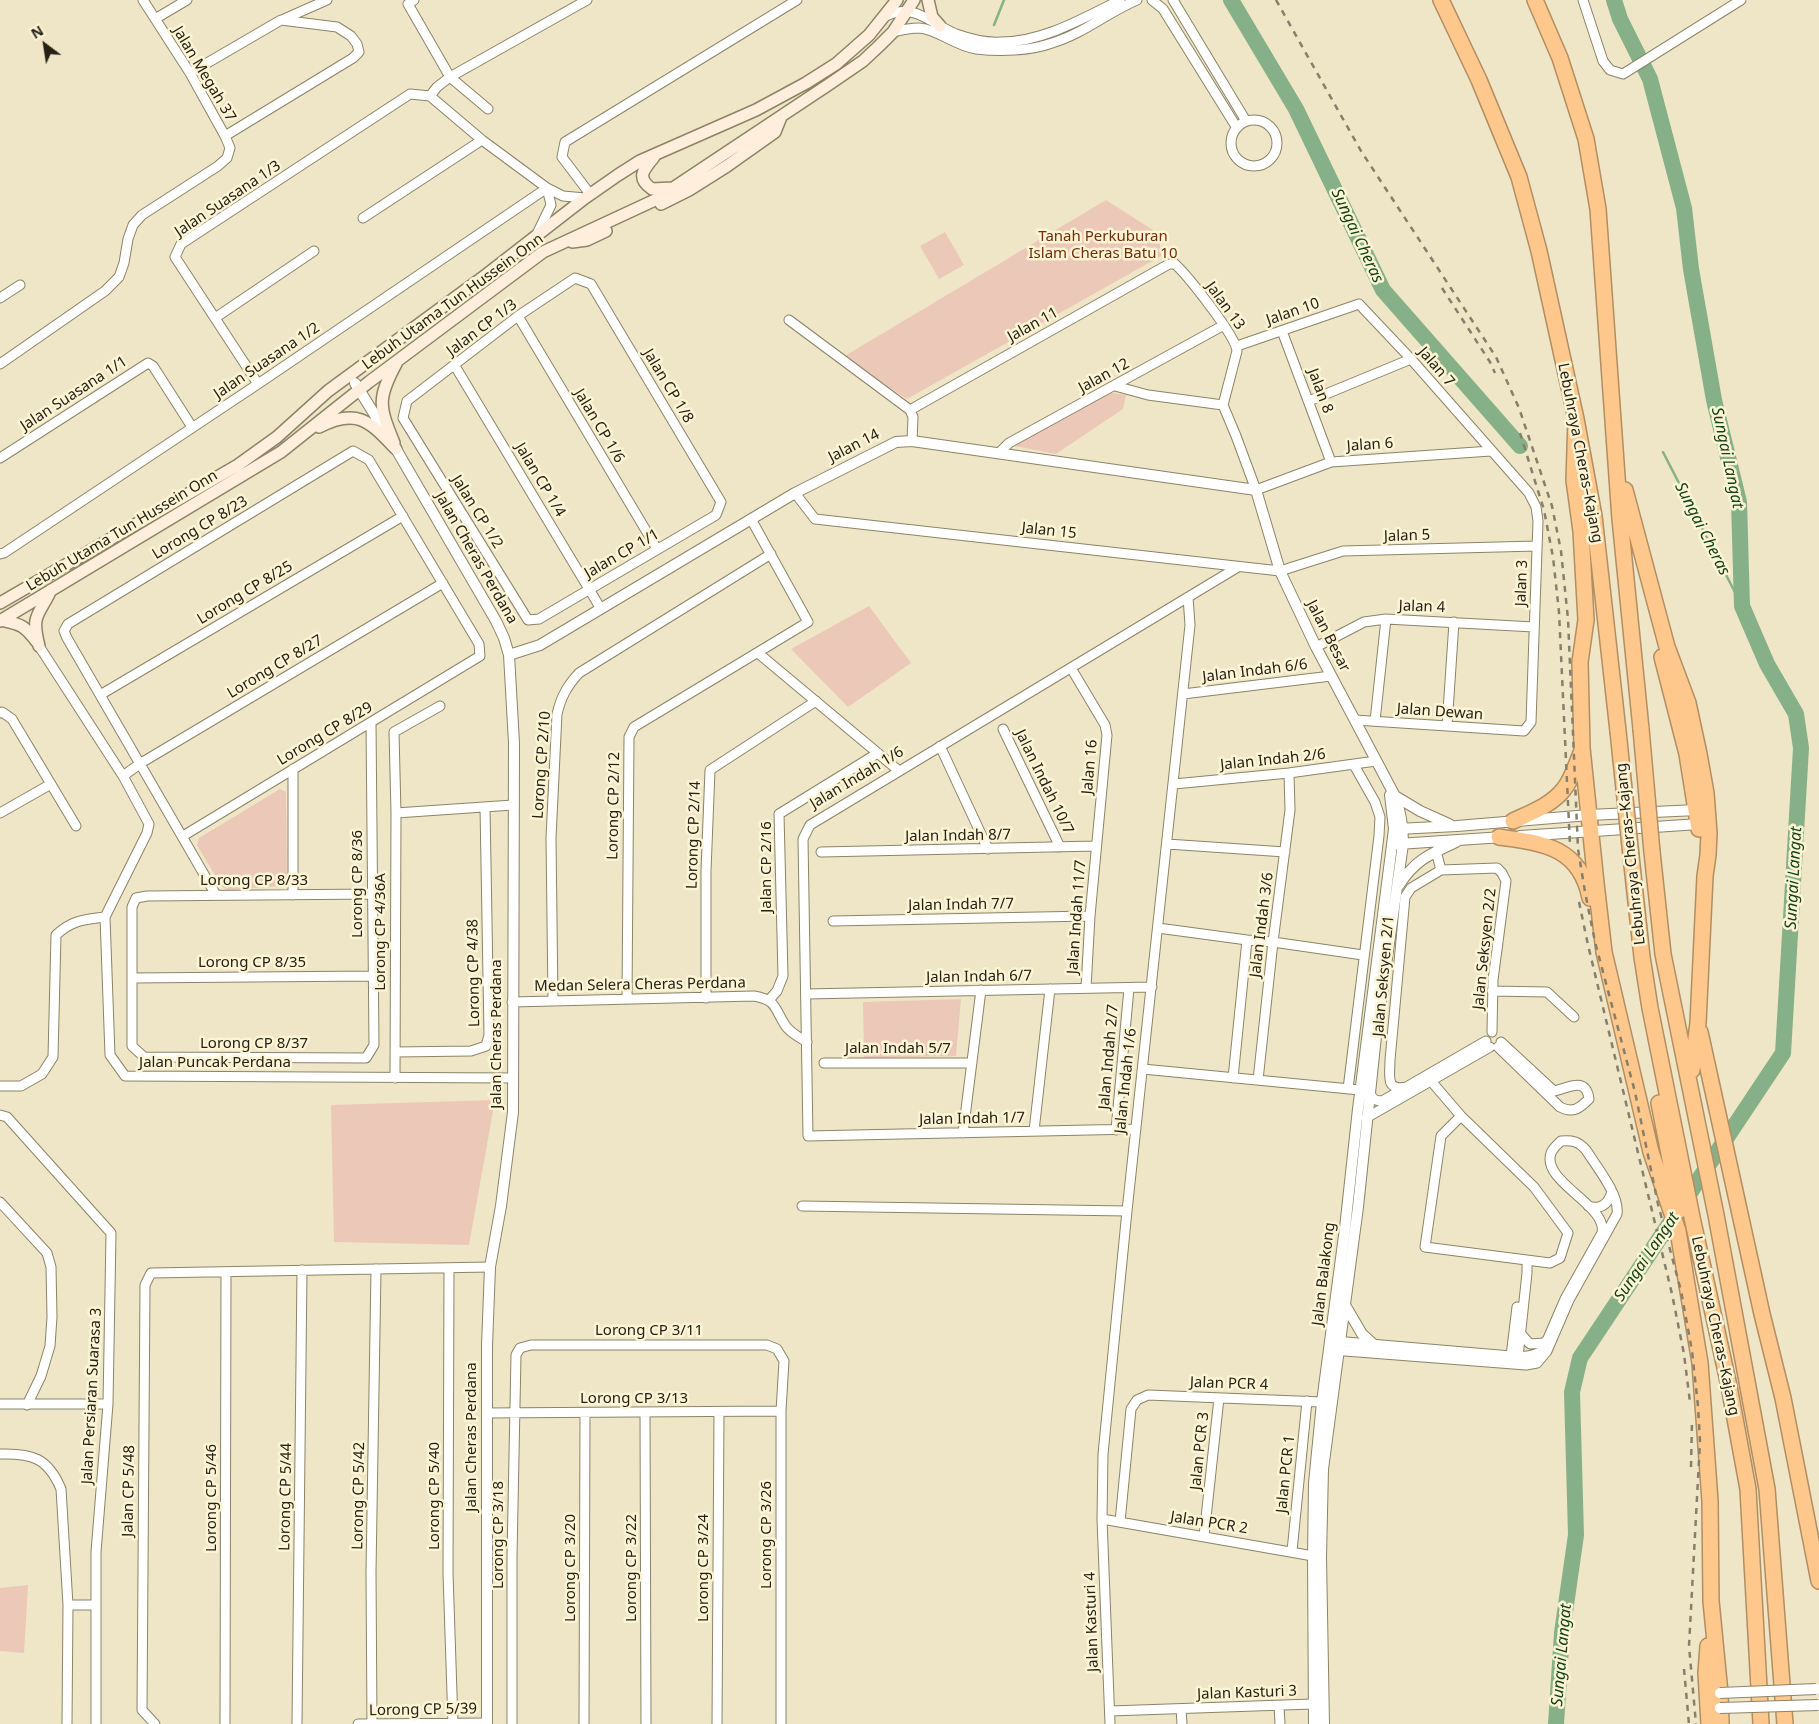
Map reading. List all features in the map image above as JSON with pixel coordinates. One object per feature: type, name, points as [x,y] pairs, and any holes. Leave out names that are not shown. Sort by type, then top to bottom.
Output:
[{"type":"highway","name":"Lebuhraya Cheras–Kajang","points":[[1441,0],[1479,80],[1518,177],[1538,251],[1576,419],[1594,516],[1642,957],[1650,1008],[1693,1222],[1729,1386],[1748,1489],[1761,1724]]},
{"type":"highway","name":"Lebuhraya Cheras–Kajang","points":[[1535,0],[1560,58],[1586,139],[1598,209],[1615,455],[1663,954],[1698,1120],[1767,1490],[1785,1724]]},
{"type":"highway","points":[[1576,419],[1574,480],[1581,531],[1586,620],[1580,662],[1582,748],[1604,952],[1651,1152],[1682,1237]]},
{"type":"highway","points":[[1615,455],[1668,647],[1688,703],[1706,793],[1709,833],[1708,855],[1705,876],[1698,1023],[1691,1090]]},
{"type":"highway","points":[[1648,576],[1664,666],[1687,754],[1698,817],[1700,852],[1705,876]]},
{"type":"highway","points":[[1513,821],[1553,800],[1564,790],[1573,774],[1582,748]]},
{"type":"highway","points":[[1500,837],[1539,843],[1562,853],[1575,865],[1587,882],[1595,929],[1604,952]]},
{"type":"highway","points":[[1650,1008],[1650,1049],[1682,1237],[1703,1327],[1711,1392],[1713,1457],[1710,1501],[1711,1601],[1706,1673],[1709,1724]]},
{"type":"highway","points":[[1698,1023],[1783,1398],[1819,1581]]},
{"type":"highway","points":[[1806,1511],[1819,1534]]},
{"type":"highway","points":[[1711,1601],[1720,1701],[1720,1724]]},
{"type":"main road","name":"Lebuh Utama Tun Hussein Onn","points":[[3,600],[238,465],[277,437],[328,391],[587,196],[640,161],[756,110],[806,83],[836,64],[869,35],[897,0]]},
{"type":"main road","name":"Lebuh Utama Tun Hussein Onn","points":[[0,620],[259,466],[305,434],[357,386],[399,360],[529,262],[556,245],[626,214],[676,187],[781,117],[863,61],[893,32],[914,0]]},
{"type":"main road","points":[[928,0],[932,17],[940,26]]},
{"type":"main road","points":[[556,245],[587,240],[689,190],[727,166],[774,132],[781,117]]},
{"type":"main road","points":[[656,154],[642,175],[644,181],[652,189],[664,190],[676,187]]},
{"type":"main road","points":[[309,409],[316,408],[348,383],[357,386],[360,373],[386,353],[398,340]]},
{"type":"main road","points":[[396,449],[381,408],[382,395],[387,381],[399,360]]},
{"type":"main road","points":[[305,434],[324,424],[355,417],[374,426],[396,449]]},
{"type":"main road","points":[[39,646],[35,628],[36,618],[51,590]]},
{"type":"main road","points":[[0,620],[26,628],[39,646]]},
{"type":"street","name":"Jalan Megah 37","points":[[143,0],[190,73],[225,136]]},
{"type":"street","points":[[155,19],[187,0]]},
{"type":"street","points":[[190,73],[281,20],[327,0]]},
{"type":"street","points":[[414,0],[408,4],[450,77],[488,108]]},
{"type":"street","points":[[566,0],[572,8]]},
{"type":"street","points":[[587,0],[450,77],[437,87],[430,96],[482,140],[547,188],[563,196],[587,196]]},
{"type":"street","points":[[587,196],[562,157],[565,142],[797,0]]},
{"type":"street","points":[[886,16],[896,11],[907,11],[955,34],[972,39],[1002,42],[1036,38],[1085,18],[1120,0]]},
{"type":"street","points":[[893,32],[920,28],[964,47],[976,49],[994,50],[1037,47],[1052,44],[1067,37],[1137,0]]},
{"type":"street","points":[[1152,0],[1163,9],[1236,128]]},
{"type":"street","points":[[1173,0],[1246,121]]},
{"type":"street","points":[[1583,0],[1603,61],[1610,70],[1622,74],[1741,0]]},
{"type":"street","points":[[0,364],[105,291],[119,277],[133,225],[149,210],[218,166],[227,158],[230,148],[225,136],[353,58],[358,52],[357,44],[351,36],[337,28],[281,20]]},
{"type":"street","name":"Jalan Suasana 1/3","points":[[258,384],[175,257],[181,244],[410,94],[430,96]]},
{"type":"street","points":[[1246,121],[1261,121],[1268,124],[1274,130],[1277,137],[1275,153],[1264,164],[1248,166],[1236,158],[1230,145],[1231,137],[1236,128],[1246,121]]},
{"type":"street","points":[[363,218],[482,140]]},
{"type":"street","points":[[536,236],[551,205],[547,188]]},
{"type":"street","name":"Jalan Suasana 1/2","points":[[0,554],[258,384],[547,188]]},
{"type":"street","points":[[215,318],[314,251]]},
{"type":"street","name":"Jalan 13","points":[[1169,264],[1175,264],[1179,268],[1224,325],[1237,346],[1222,405]]},
{"type":"street","name":"Jalan 11","points":[[910,410],[1169,264]]},
{"type":"street","name":"Jalan CP 1/3","points":[[403,418],[407,401],[518,316],[575,278],[591,284]]},
{"type":"street","name":"Jalan CP 1/8","points":[[591,284],[721,502]]},
{"type":"street","points":[[0,298],[20,285]]},
{"type":"street","name":"Jalan 10","points":[[1237,346],[1358,304]]},
{"type":"street","name":"Jalan 7","points":[[1358,304],[1411,359],[1491,451]]},
{"type":"street","name":"Jalan CP 1/6","points":[[518,316],[657,550]]},
{"type":"street","points":[[789,320],[910,410],[912,417],[912,440]]},
{"type":"street","name":"Jalan 12","points":[[999,453],[1009,443],[1224,325]]},
{"type":"street","name":"Jalan 8","points":[[1282,331],[1331,462]]},
{"type":"street","points":[[1309,401],[1411,359]]},
{"type":"street","name":"Jalan Suasana 1/1","points":[[0,458],[148,363],[153,366],[192,427]]},
{"type":"street","name":"Jalan CP 1/4","points":[[455,366],[601,609]]},
{"type":"street","name":"Jalan Cheras Perdana","points":[[357,386],[496,621],[509,655],[514,743],[513,1112],[490,1267],[487,1413],[488,1723]]},
{"type":"street","points":[[1115,386],[1148,395],[1222,405],[1256,490]]},
{"type":"street","name":"Jalan CP 1/2","points":[[403,418],[528,620]]},
{"type":"street","name":"Jalan 14","points":[[509,655],[540,645],[795,493],[896,442],[912,440],[1256,490]]},
{"type":"street","name":"Lorong CP 8/23","points":[[100,695],[67,638],[64,630],[68,624],[353,451],[369,460],[403,516]]},
{"type":"street","name":"Jalan 6","points":[[1256,490],[1331,462],[1491,451]]},
{"type":"street","name":"Jalan 3","points":[[1491,451],[1529,492],[1533,499],[1538,521],[1531,722],[1524,731]]},
{"type":"street","name":"Jalan Besar","points":[[1256,490],[1280,571],[1316,648],[1400,809],[1398,829]]},
{"type":"street","name":"Jalan 15","points":[[795,493],[815,518],[1280,571]]},
{"type":"street","name":"Jalan CP 1/1","points":[[528,620],[539,619],[716,515],[721,502]]},
{"type":"street","points":[[403,516],[443,583]]},
{"type":"street","name":"Lorong CP 8/25","points":[[100,695],[403,516]]},
{"type":"street","points":[[751,519],[770,554]]},
{"type":"street","name":"Jalan 5","points":[[1280,571],[1343,551],[1537,546]]},
{"type":"street","name":"Lorong CP 2/12","points":[[627,999],[629,737],[634,726],[808,622],[770,554]]},
{"type":"street","name":"Lorong CP 2/10","points":[[553,1001],[551,838],[556,714],[562,695],[569,683],[579,673],[770,554]]},
{"type":"street","name":"Jalan Indah 1/6","points":[[808,1136],[803,839],[810,825],[898,770],[1238,567]]},
{"type":"street","name":"Lorong CP 8/29","points":[[183,836],[480,656],[479,644],[443,583]]},
{"type":"street","name":"Lorong CP 8/27","points":[[123,776],[443,583]]},
{"type":"street","name":"Jalan Indah 1/6","points":[[1102,1519],[1103,1454],[1190,625],[1188,597]]},
{"type":"street","points":[[1375,721],[1386,619]]},
{"type":"street","name":"Jalan 4","points":[[1316,648],[1364,622],[1386,619],[1534,627]]},
{"type":"street","points":[[1447,726],[1454,622]]},
{"type":"street","name":"Jalan Puncak Perdana","points":[[39,646],[123,776],[149,824],[148,833],[105,917],[110,1055],[125,1076],[512,1078]]},
{"type":"street","points":[[758,652],[898,770]]},
{"type":"street","name":"Jalan 16","points":[[1071,668],[1105,725],[1107,735],[1096,846]]},
{"type":"street","name":"Jalan Indah 6/6","points":[[1183,694],[1331,676]]},
{"type":"street","points":[[100,695],[216,895]]},
{"type":"street","name":"Lorong CP 2/14","points":[[706,998],[706,878],[710,770],[816,702]]},
{"type":"street","name":"Lorong CP 4/36A","points":[[394,1078],[396,813],[394,732],[440,706]]},
{"type":"street","points":[[0,712],[12,719],[76,826]]},
{"type":"street","name":"Jalan Dewan","points":[[1355,720],[1524,731]]},
{"type":"street","name":"Lorong CP 8/36","points":[[371,723],[374,1046]]},
{"type":"street","name":"Jalan Indah 10/7","points":[[1003,729],[1060,847]]},
{"type":"street","points":[[940,746],[988,849]]},
{"type":"street","name":"Jalan CP 2/16","points":[[770,1000],[777,991],[783,976],[779,814],[878,753]]},
{"type":"street","name":"Jalan Indah 2/6","points":[[1174,784],[1288,773],[1376,761]]},
{"type":"street","points":[[1348,1089],[1380,817],[1375,802],[1354,765]]},
{"type":"street","points":[[293,769],[293,895]]},
{"type":"street","name":"Jalan Indah 3/6","points":[[1258,1080],[1291,802],[1288,773]]},
{"type":"street","points":[[0,812],[50,784]]},
{"type":"street","points":[[1392,792],[1441,822],[1457,826]]},
{"type":"street","points":[[396,813],[513,805]]},
{"type":"street","name":"Lorong CP 4/38","points":[[394,1052],[471,1051],[486,1046],[489,1035],[486,807]]},
{"type":"street","points":[[1589,815],[1698,817],[1591,831],[1398,844],[1398,829],[1589,815]]},
{"type":"street","points":[[1396,890],[1407,872],[1417,862],[1461,839]]},
{"type":"street","points":[[1167,844],[1285,852]]},
{"type":"street","name":"Jalan Balakong","points":[[1314,1724],[1318,1704],[1323,1470],[1345,1228],[1396,890],[1398,844]]},
{"type":"street","name":"Jalan Balakong","points":[[1324,1724],[1318,1704],[1312,1556],[1314,1483],[1322,1402],[1345,1305],[1358,1207],[1366,1118],[1365,1092],[1398,844]]},
{"type":"street","name":"Jalan Indah 8/7","points":[[821,852],[1096,846]]},
{"type":"street","name":"Jalan Indah 11/7","points":[[1086,988],[1096,846]]},
{"type":"street","points":[[1436,851],[1442,870]]},
{"type":"street","name":"Jalan Seksyen 2/2","points":[[1442,870],[1496,868],[1502,873],[1506,881],[1492,991],[1492,1032]]},
{"type":"street","name":"Jalan Seksyen 2/1","points":[[1407,1088],[1397,1089],[1392,1087],[1390,1082],[1390,1060],[1405,897],[1411,888],[1442,870]]},
{"type":"street","name":"Lorong CP 8/33","points":[[132,978],[132,907],[136,898],[147,896],[372,894]]},
{"type":"street","name":"Jalan Indah 7/7","points":[[833,921],[1090,916]]},
{"type":"street","points":[[0,1086],[21,1086],[42,1074],[53,1057],[56,935],[67,925],[83,920],[105,917]]},
{"type":"street","points":[[1158,928],[1273,942],[1363,956]]},
{"type":"street","name":"Jalan Indah 3/6","points":[[1234,1078],[1246,940]]},
{"type":"street","name":"Lorong CP 8/35","points":[[132,978],[372,976]]},
{"type":"street","name":"Lorong CP 8/37","points":[[132,978],[132,1046],[144,1058],[366,1058],[374,1046]]},
{"type":"street","name":"Jalan Indah 6/7","points":[[806,994],[1152,987]]},
{"type":"street","name":"Jalan Indah 2/7","points":[[1116,1130],[1130,988]]},
{"type":"street","points":[[1034,1131],[1050,989]]},
{"type":"street","points":[[963,1133],[981,990]]},
{"type":"street","points":[[1492,991],[1547,992],[1574,1018]]},
{"type":"street","name":"Medan Selera Cheras Perdana","points":[[512,1002],[754,996],[770,1000]]},
{"type":"street","points":[[770,1000],[777,1008],[784,1025],[806,1042]]},
{"type":"street","points":[[1366,1118],[1494,1044],[1499,1034],[1492,1032],[1487,1036],[1494,1044],[1560,1107],[1565,1110],[1573,1110],[1581,1107],[1589,1099],[1588,1092],[1584,1087],[1578,1085],[1554,1091],[1494,1044]]},
{"type":"street","points":[[1143,1069],[1348,1089],[1365,1092],[1379,1102],[1494,1044]]},
{"type":"street","name":"Jalan Indah 5/7","points":[[824,1063],[972,1063]]},
{"type":"street","points":[[1431,1081],[1461,1116],[1534,1187],[1568,1234],[1560,1258],[1550,1262],[1527,1263],[1425,1247],[1441,1136],[1461,1116]]},
{"type":"street","name":"Jalan Persiaran Suarasa 3","points":[[0,1115],[7,1117],[111,1233],[108,1404],[96,1552],[96,1724]]},
{"type":"street","name":"Jalan Indah 1/7","points":[[808,1136],[1136,1129]]},
{"type":"street","points":[[1335,1346],[1373,1344],[1512,1359],[1532,1365],[1541,1360],[1547,1352],[1569,1300],[1617,1214],[1618,1208],[1612,1192],[1580,1144],[1572,1140],[1561,1141],[1551,1151],[1549,1162],[1559,1177],[1602,1223],[1602,1232],[1565,1299],[1543,1350],[1534,1355],[1512,1359],[1335,1346]]},
{"type":"street","points":[[1588,1206],[1594,1208],[1604,1206],[1612,1192]]},
{"type":"street","points":[[0,1202],[47,1253],[51,1267],[52,1316],[50,1346],[41,1376],[27,1405]]},
{"type":"street","points":[[802,1206],[1127,1211]]},
{"type":"street","points":[[1512,1359],[1520,1333],[1527,1263]]},
{"type":"street","points":[[1512,1359],[1522,1272],[1527,1263]]},
{"type":"street","points":[[226,1272],[490,1267]]},
{"type":"street","name":"Lorong CP 5/40","points":[[449,1268],[448,1579],[453,1724]]},
{"type":"street","name":"Lorong CP 5/42","points":[[372,1724],[371,1572],[376,1269]]},
{"type":"street","name":"Lorong CP 5/44","points":[[297,1724],[302,1270]]},
{"type":"street","name":"Jalan CP 5/48","points":[[155,1724],[142,1710],[145,1285],[151,1273],[226,1272]]},
{"type":"street","name":"Lorong CP 5/46","points":[[225,1724],[226,1272]]},
{"type":"street","points":[[1345,1305],[1362,1334],[1373,1344]]},
{"type":"street","points":[[1520,1333],[1530,1344],[1544,1343],[1547,1340]]},
{"type":"street","name":"Lorong CP 3/11","points":[[520,1348],[531,1345],[767,1345],[777,1349]]},
{"type":"street","name":"Lorong CP 3/18","points":[[512,1724],[514,1414],[516,1355],[520,1348]]},
{"type":"street","name":"Lorong CP 3/26","points":[[777,1349],[784,1361],[781,1411],[781,1724]]},
{"type":"street","name":"Jalan PCR 4","points":[[1120,1522],[1131,1409],[1137,1400],[1148,1395],[1322,1402]]},
{"type":"street","name":"Jalan PCR 3","points":[[1204,1536],[1219,1398]]},
{"type":"street","name":"Jalan PCR 1","points":[[1292,1551],[1307,1401]]},
{"type":"street","points":[[0,1404],[108,1404]]},
{"type":"street","name":"Lorong CP 3/13","points":[[487,1413],[781,1411]]},
{"type":"street","name":"Lorong CP 3/22","points":[[645,1412],[646,1724]]},
{"type":"street","name":"Lorong CP 3/24","points":[[717,1724],[718,1412]]},
{"type":"street","name":"Lorong CP 3/20","points":[[584,1724],[585,1413]]},
{"type":"street","points":[[0,1454],[20,1453],[37,1459],[54,1474],[61,1489],[68,1605],[67,1724]]},
{"type":"street","name":"Jalan PCR 2","points":[[1102,1519],[1312,1556]]},
{"type":"street","name":"Jalan Kasturi 4","points":[[1102,1519],[1110,1724]]},
{"type":"street","points":[[68,1605],[96,1605]]},
{"type":"street","points":[[1720,1701],[1817,1689]]},
{"type":"street","points":[[1720,1701],[1818,1705]]},
{"type":"street","name":"Jalan Kasturi 3","points":[[1110,1711],[1318,1704]]},
{"type":"street","points":[[1279,1706],[1280,1724]]},
{"type":"street","name":"Jalan Kasturi 3","points":[[1181,1709],[1182,1724]]},
{"type":"street","name":"Lorong CP 5/39","points":[[358,1724],[488,1723]]},
{"type":"green space","name":"Tanah Perkuburan Islam Cheras Batu 10","points":[[1106,200],[1159,234],[1161,256],[907,399],[843,357]]},
{"type":"green space","points":[[945,232],[964,265],[939,279],[920,246]]},
{"type":"green space","points":[[1107,392],[1126,395],[1123,409],[1056,454],[1014,446]]},
{"type":"green space","points":[[869,606],[911,663],[848,707],[791,649]]},
{"type":"green space","points":[[280,789],[286,792],[287,879],[280,886],[228,890],[222,887],[197,845],[199,838]]},
{"type":"green space","points":[[961,999],[956,1056],[864,1058],[863,1002]]},
{"type":"green space","points":[[495,1100],[469,1245],[334,1242],[331,1105]]},
{"type":"green space","points":[[28,1585],[24,1653],[0,1651],[0,1588]]},
{"type":"waterway","points":[[994,25],[1004,0]]},
{"type":"waterway","name":"Sungai Cheras","points":[[1231,0],[1296,109],[1383,290],[1520,446]]},
{"type":"waterway","name":"Sungai Langat","points":[[1556,1724],[1562,1633],[1576,1535],[1572,1392],[1580,1358],[1783,1053],[1801,748],[1796,714],[1767,664],[1742,606],[1739,502],[1714,400],[1691,269],[1684,208],[1650,79],[1620,19],[1614,0]]},
{"type":"waterway","name":"Sungai Cheras","points":[[1663,452],[1742,606]]},
{"type":"railway","points":[[1276,0],[1361,151],[1496,357],[1519,408],[1552,506],[1561,551],[1568,619],[1578,849],[1585,892],[1595,942],[1635,1092],[1658,1204],[1681,1291],[1692,1351],[1700,1442],[1689,1646],[1696,1724]]},
{"type":"railway","points":[[1442,288],[1490,362],[1495,373]]},
{"type":"railway","points":[[1520,433],[1544,510],[1553,557],[1559,612],[1570,845]]},
{"type":"railway","points":[[1579,902],[1672,1294],[1684,1354],[1690,1402]]},
{"type":"railway","points":[[1691,1467],[1692,1422]]},
{"type":"railway","points":[[1684,1669],[1689,1724]]}]
